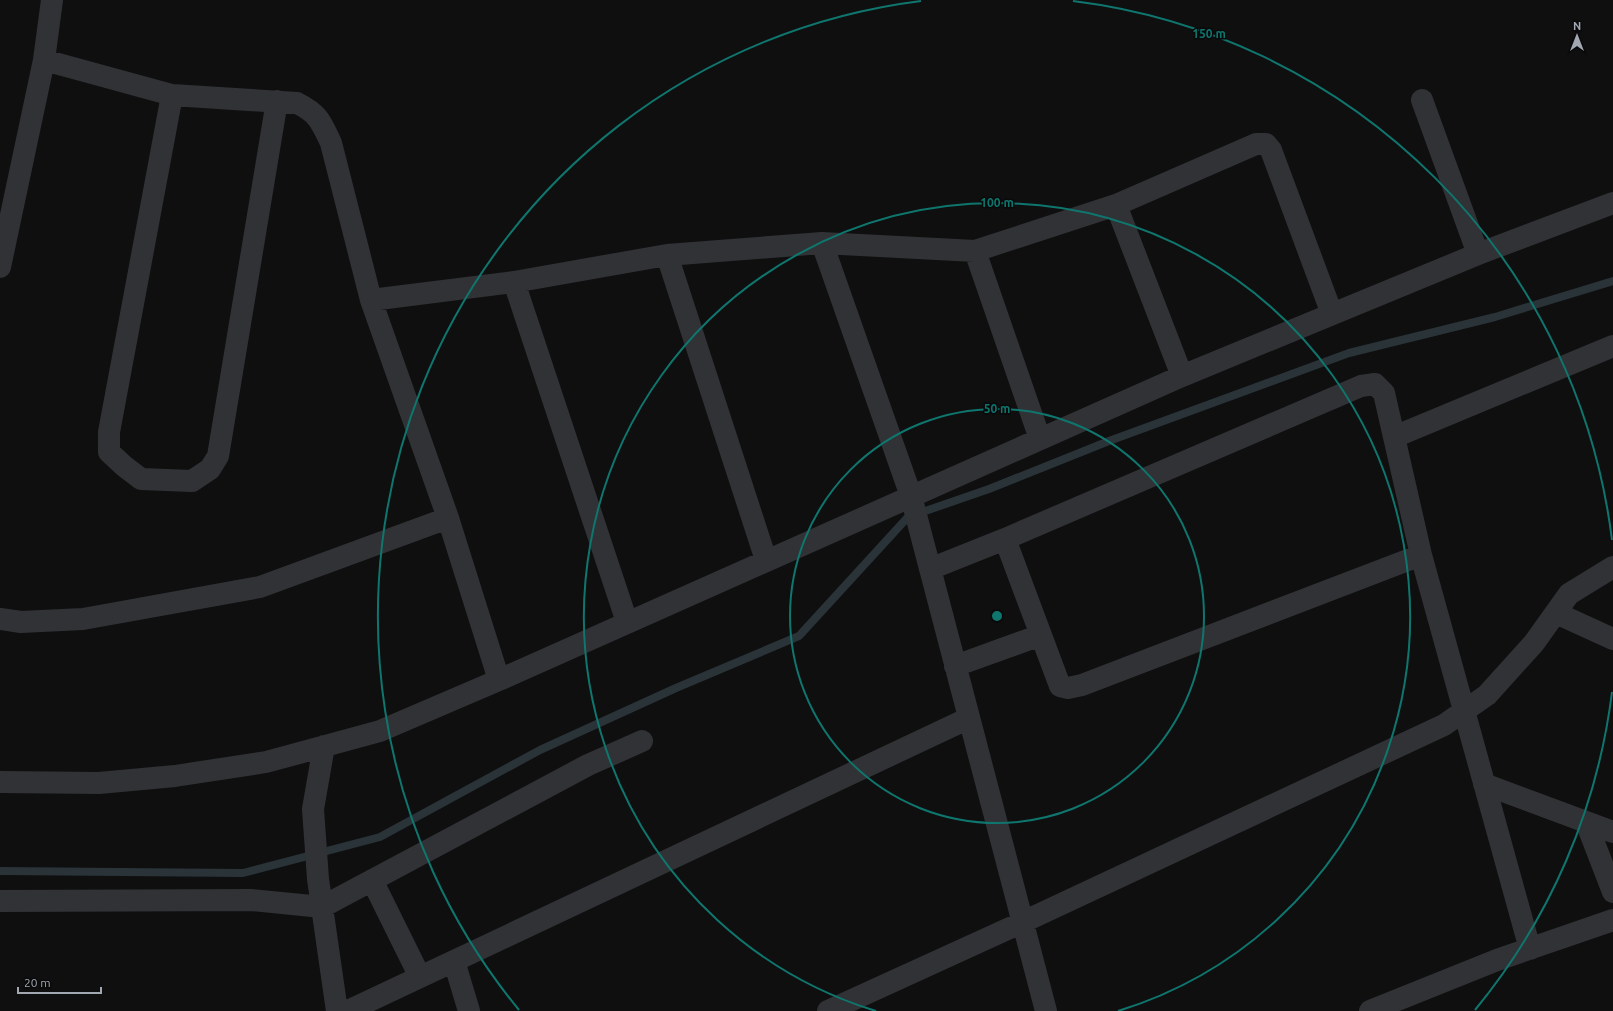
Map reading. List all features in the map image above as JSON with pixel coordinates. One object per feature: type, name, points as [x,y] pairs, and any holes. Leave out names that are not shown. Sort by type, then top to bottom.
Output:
[{"type":"street","points":[[0,267],[44,60],[52,0]]},
{"type":"street","points":[[44,60],[172,95],[223,100],[297,103],[312,110],[323,124],[331,143],[371,300],[448,518],[499,680]]},
{"type":"street","points":[[172,95],[109,432],[109,452],[141,479],[192,481],[210,469],[218,456],[277,101]]},
{"type":"street","points":[[1422,100],[1478,254]]},
{"type":"street","points":[[371,300],[514,282],[667,255],[822,243],[975,251],[1116,205],[1256,144],[1266,144],[1271,150],[1332,314]]},
{"type":"street","points":[[0,782],[99,784],[175,776],[266,762],[380,731],[499,680],[766,560],[912,499],[1040,438],[1182,376],[1478,254],[1613,203]]},
{"type":"street","points":[[1116,205],[1182,376]]},
{"type":"street","points":[[822,243],[912,499],[1046,1011]]},
{"type":"street","points":[[975,251],[1040,438]]},
{"type":"street","points":[[667,255],[766,560]]},
{"type":"street","points":[[514,282],[627,622]]},
{"type":"street","points":[[1394,437],[1613,346]]},
{"type":"street","points":[[930,569],[1005,539],[1361,386],[1376,384],[1384,393],[1421,555],[1530,949]]},
{"type":"street","points":[[0,619],[21,622],[83,620],[260,587],[448,518]]},
{"type":"street","points":[[1005,539],[1060,686],[1068,688],[1082,685],[1421,555]]},
{"type":"street","points":[[828,1011],[1444,725],[1487,695],[1534,643],[1569,594],[1613,567]]},
{"type":"street","points":[[1556,613],[1613,639]]},
{"type":"street","points":[[955,666],[1041,634]]},
{"type":"street","points":[[348,1011],[969,718]]},
{"type":"street","points":[[0,901],[251,900],[322,907],[588,765],[642,741]]},
{"type":"street","points":[[324,746],[313,809],[318,879],[337,1011]]},
{"type":"street","points":[[1484,784],[1613,832]]},
{"type":"street","points":[[1586,822],[1613,892]]},
{"type":"street","points":[[372,880],[420,977]]},
{"type":"street","points":[[1370,1011],[1497,960],[1613,920]]},
{"type":"street","points":[[454,961],[469,1011]]},
{"type":"waterway","points":[[0,871],[243,873],[380,837],[540,750],[676,688],[799,636],[908,517],[989,489],[1109,441],[1349,353],[1495,317],[1613,281]]}]
